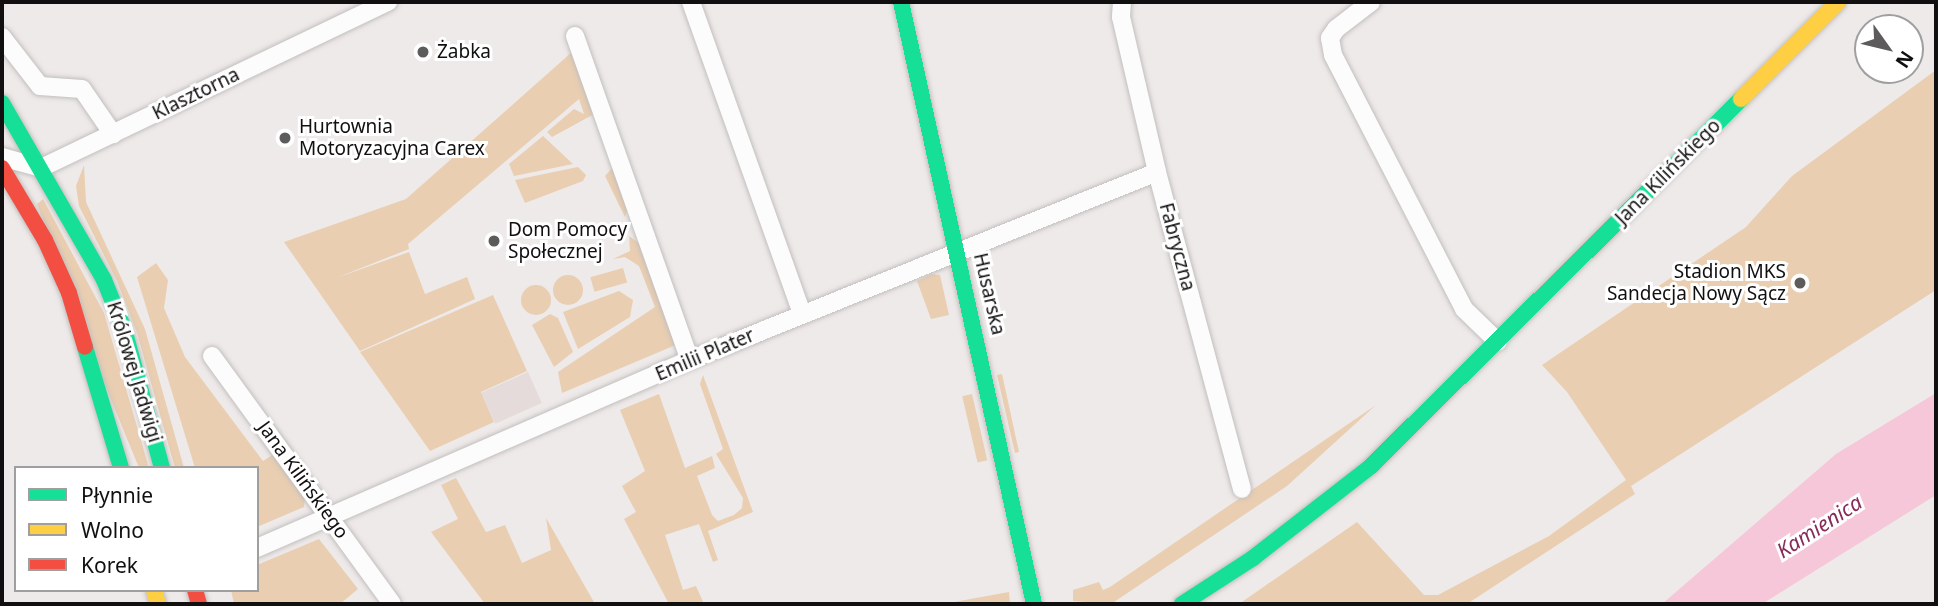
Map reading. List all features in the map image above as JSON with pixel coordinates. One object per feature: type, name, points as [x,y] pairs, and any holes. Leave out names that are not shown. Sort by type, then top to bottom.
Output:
[{"type":"main road","name":"Husarska","points":[[901,2],[1037,601]]},
{"type":"main road","name":"Jana Kilińskiego","points":[[1182,604],[1330,500],[1498,342],[1838,2]]},
{"type":"main road","name":"Królowej Jadwigi","points":[[2,103],[104,280],[124,329],[161,466]]},
{"type":"main road","name":"Królowej Jadwigi","points":[[2,168],[69,293],[120,466]]},
{"type":"street","name":"Klasztorna","points":[[41,168],[86,143],[113,134],[388,2]]},
{"type":"street","points":[[691,2],[802,314]]},
{"type":"street","name":"Fabryczna","points":[[1122,2],[1121,17],[1157,172],[1242,489]]},
{"type":"street","points":[[1371,2],[1336,29],[1331,38],[1333,55],[1464,309],[1498,342]]},
{"type":"street","points":[[575,36],[690,360]]},
{"type":"street","points":[[2,37],[40,86],[82,89],[113,134]]},
{"type":"street","points":[[2,157],[41,168],[25,209]]},
{"type":"street","name":"Emilii Plater","points":[[259,547],[690,360],[957,249],[1157,172]]},
{"type":"street","name":"Jana Kilińskiego","points":[[212,356],[393,604]]},
{"type":"shaded area","points":[[572,52],[596,113],[552,137],[547,132],[574,109],[584,114],[579,99],[408,244],[409,249],[336,278],[409,252],[425,294],[467,277],[475,299],[360,351],[284,242],[406,199]]},
{"type":"shaded area","name":"Stadion MKS Sandecja Nowy Sącz","points":[[1936,70],[1936,290],[1631,486],[1635,494],[1467,604],[1239,604],[1357,522],[1424,595],[1438,595],[1549,536],[1626,480],[1567,392],[1542,365],[1746,227],[1792,176],[1917,84],[1924,84],[1924,79]]},
{"type":"shaded area","points":[[543,136],[573,164],[514,176],[509,164]]},
{"type":"shaded area","points":[[84,165],[86,202],[145,329],[183,466],[174,466],[137,333],[117,281],[79,206],[76,186]]},
{"type":"shaded area","points":[[614,166],[628,207],[625,217],[605,176]]},
{"type":"shaded area","points":[[578,167],[586,175],[583,181],[525,203],[515,180]]},
{"type":"shaded area","points":[[43,199],[104,313],[148,466],[138,466],[37,204]]},
{"type":"shaded area","points":[[629,236],[643,246],[678,344],[562,393],[558,372],[655,307],[639,266],[625,257],[613,259],[630,251]]},
{"type":"shaded area","points":[[156,263],[168,280],[164,308],[185,357],[263,461],[274,454],[305,497],[304,507],[259,526],[259,466],[194,466],[137,277]]},
{"type":"shaded area","points":[[623,268],[627,282],[594,292],[590,277]]},
{"type":"shaded area","points":[[932,274],[940,275],[949,315],[931,319],[917,281]]},
{"type":"shaded area","points":[[568,275],[574,276],[582,284],[582,296],[574,304],[568,305],[562,304],[554,296],[553,290],[554,284],[562,276]]},
{"type":"shaded area","points":[[536,285],[546,290],[551,300],[546,310],[536,315],[526,310],[521,300],[526,290]]},
{"type":"shaded area","points":[[619,291],[633,300],[630,317],[578,349],[563,312]]},
{"type":"shaded area","points":[[493,295],[527,371],[481,392],[494,422],[430,451],[360,352]]},
{"type":"shaded area","points":[[550,314],[558,318],[573,352],[554,367],[532,325]]},
{"type":"shaded area","points":[[528,372],[542,403],[495,424],[481,393]]},
{"type":"shaded area","points":[[1002,374],[1019,452],[1015,453],[997,375]]},
{"type":"shaded area","points":[[703,375],[753,512],[708,531],[718,560],[713,562],[699,524],[665,535],[683,590],[696,586],[704,604],[669,604],[624,519],[636,512],[622,486],[645,471],[620,410],[659,394],[685,468],[712,456],[715,468],[697,476],[712,515],[718,521],[734,515],[742,508],[743,498],[716,454],[723,449],[700,384]]},
{"type":"shaded area","points":[[972,394],[987,460],[978,463],[962,396]]},
{"type":"shaded area","points":[[1376,405],[1287,486],[1111,604],[1073,601],[1073,590],[1099,582],[1103,590],[1110,587]]},
{"type":"shaded area","points":[[456,478],[486,532],[505,525],[522,563],[551,550],[546,518],[595,604],[485,604],[431,532],[458,519],[441,485]]},
{"type":"shaded area","points":[[319,539],[358,589],[340,604],[234,604],[231,592],[259,592],[259,564]]},
{"type":"shaded area","points":[[1009,592],[1010,604],[954,602]]},
{"type":"water","name":"Kamienica","points":[[1936,393],[1936,495],[1762,604],[1662,604],[1836,454]]},
{"type":"traffic: fast","points":[[901,2],[1034,604]]},
{"type":"traffic: fast","points":[[1182,604],[1253,558],[1371,466],[1741,99]]},
{"type":"traffic: fast","points":[[2,103],[104,280],[124,329],[161,466]]},
{"type":"traffic: fast","points":[[85,347],[120,466]]},
{"type":"traffic: slow","points":[[1741,99],[1838,2]]},
{"type":"traffic: slow","points":[[155,592],[158,604]]},
{"type":"traffic: jam","points":[[2,168],[45,240],[69,293],[85,347]]},
{"type":"traffic: jam","points":[[196,592],[199,604]]},
{"type":"place","name":"Żabka","points":[[423,52]]},
{"type":"place","name":"Hurtownia Motoryzacyjna Carex","points":[[285,138]]},
{"type":"place","name":"Dom Pomocy Społecznej","points":[[494,241]]},
{"type":"place","name":"Stadion MKS Sandecja Nowy Sącz","points":[[1800,283]]}]
